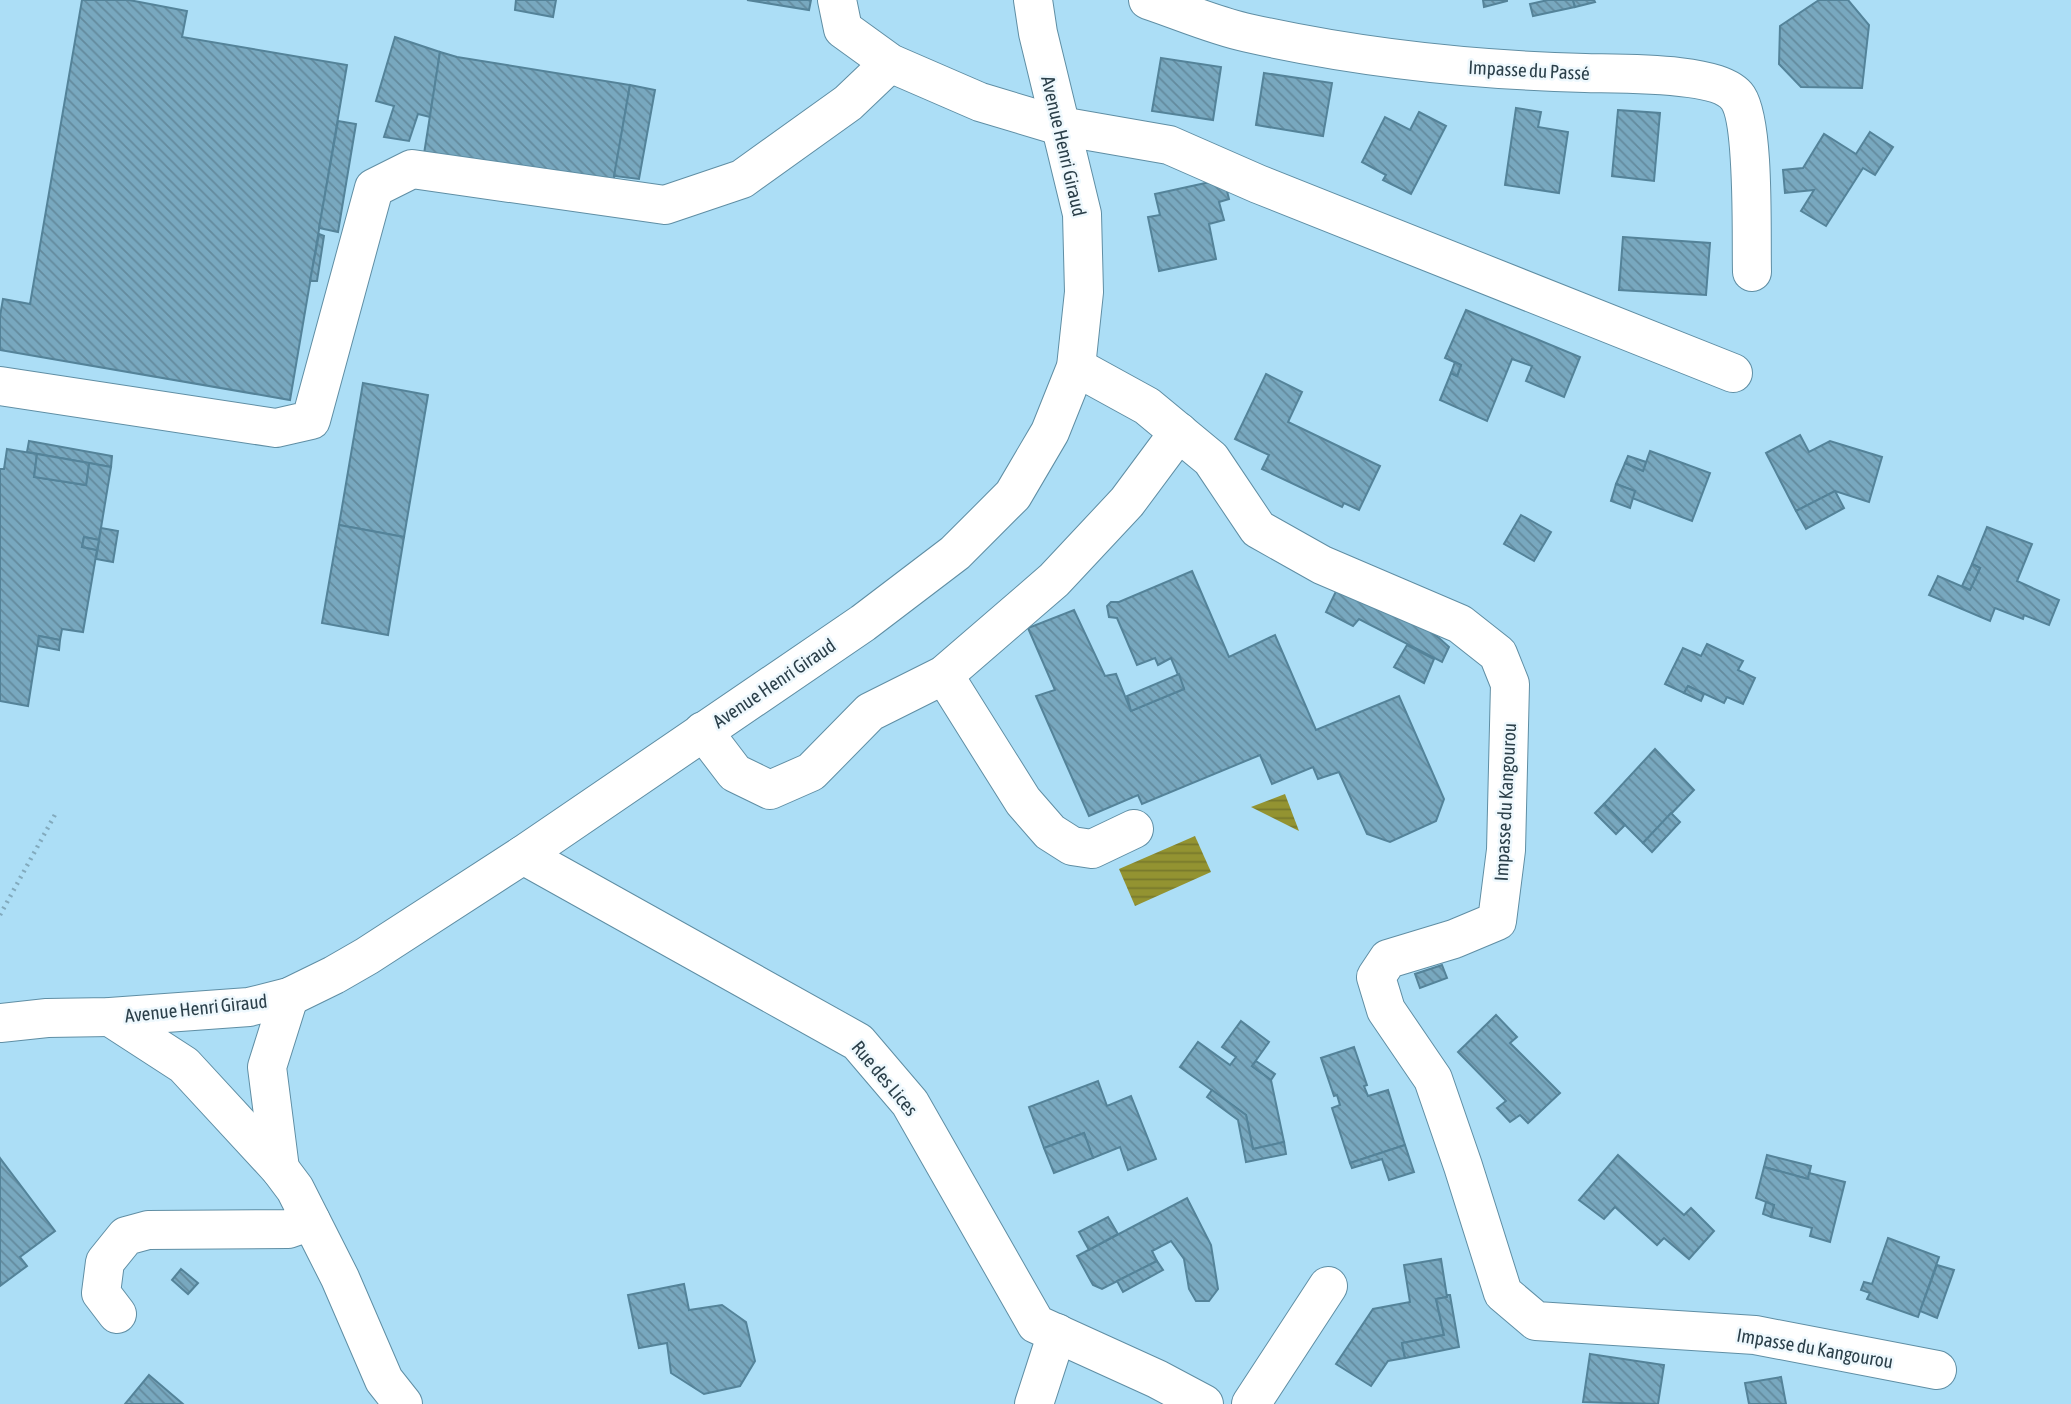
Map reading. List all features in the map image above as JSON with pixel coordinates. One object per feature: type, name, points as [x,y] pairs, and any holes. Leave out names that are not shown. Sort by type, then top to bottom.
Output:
[{"type":"street","points":[[837,0],[843,29],[890,63],[980,102],[1060,126],[1169,145],[1258,184],[1733,373]]},
{"type":"street","name":"Avenue Henri Giraud","points":[[0,1023],[249,1007],[289,997],[368,956],[523,855],[863,622],[955,553],[1013,495],[1049,432],[1076,368],[1084,292],[1082,214],[1038,33],[1033,0]]},
{"type":"street","name":"Impasse du Passé","points":[[1148,0],[1246,33],[1392,60],[1525,72],[1667,75],[1723,85],[1738,98],[1748,129],[1752,272]]},
{"type":"street","points":[[0,386],[276,428],[311,420],[374,188],[412,169],[665,205],[742,179],[848,103],[890,63]]},
{"type":"street","name":"Impasse du Kangourou","points":[[1076,368],[1147,406],[1211,460],[1258,529],[1322,565],[1460,624],[1498,654],[1510,684],[1506,850],[1497,921],[1454,939],[1388,959],[1376,977],[1386,1010],[1433,1079],[1503,1293],[1536,1321],[1755,1335],[1937,1370]]},
{"type":"street","points":[[703,731],[735,773],[769,790],[811,772],[870,712],[944,675],[1054,580],[1127,502],[1178,432]]},
{"type":"street","points":[[944,675],[1023,801],[1050,832],[1072,846],[1092,849],[1134,829]]},
{"type":"street","name":"Rue des Lices","points":[[523,855],[858,1042],[910,1103],[1036,1324],[1157,1378],[1204,1404]]},
{"type":"street","points":[[280,1169],[267,1067],[289,997]]},
{"type":"street","name":"Avenue Henri Giraud","points":[[0,1006],[47,1018]]},
{"type":"street","points":[[110,1017],[184,1065],[280,1169],[295,1189],[340,1278],[384,1380],[403,1404]]},
{"type":"street","points":[[117,1314],[101,1293],[105,1262],[126,1236],[148,1230],[288,1229],[311,1221]]},
{"type":"street","points":[[1251,1404],[1328,1286]]},
{"type":"street","points":[[1034,1404],[1057,1334]]},
{"type":"path","points":[[0,915],[57,811]]},
{"type":"shaded area","points":[[1285,794],[1299,831],[1251,807]]},
{"type":"shaded area","points":[[1195,836],[1211,872],[1135,906],[1119,869]]},
{"type":"building","points":[[82,0],[129,0],[187,11],[182,37],[347,65],[290,400],[0,350],[3,299],[30,304]]},
{"type":"building","points":[[516,0],[556,0],[553,17],[515,10]]},
{"type":"building","points":[[747,0],[811,0],[809,10]]},
{"type":"building","points":[[1483,0],[1507,0],[1507,1],[1484,7]]},
{"type":"building","points":[[1548,0],[1573,0],[1575,7],[1533,16],[1530,4]]},
{"type":"building","points":[[1573,0],[1594,0],[1595,2],[1575,7]]},
{"type":"building","points":[[1819,0],[1848,0],[1869,25],[1862,88],[1801,87],[1779,64],[1780,26]]},
{"type":"building","points":[[395,37],[440,52],[430,117],[418,114],[409,141],[384,137],[394,106],[376,101]]},
{"type":"building","points":[[440,52],[630,85],[613,184],[424,154]]},
{"type":"building","points":[[1161,58],[1221,67],[1213,120],[1152,111]]},
{"type":"building","points":[[1264,73],[1332,83],[1323,136],[1256,125]]},
{"type":"building","points":[[630,85],[655,90],[639,179],[614,176]]},
{"type":"building","points":[[1516,108],[1541,112],[1538,127],[1568,132],[1559,193],[1505,185]]},
{"type":"building","points":[[1618,110],[1660,113],[1654,181],[1612,176]]},
{"type":"building","points":[[1419,112],[1446,126],[1411,194],[1383,180],[1386,175],[1362,162],[1385,117],[1410,130]]},
{"type":"building","points":[[338,121],[356,124],[338,232],[319,228]]},
{"type":"building","points":[[1870,132],[1893,147],[1875,175],[1863,168],[1826,226],[1801,211],[1814,190],[1785,193],[1783,170],[1803,168],[1824,134],[1856,154]]},
{"type":"building","points":[[1224,179],[1229,199],[1219,202],[1224,220],[1209,224],[1216,259],[1159,271],[1148,217],[1160,215],[1155,194]]},
{"type":"building","points":[[319,234],[324,236],[317,281],[310,281]]},
{"type":"building","points":[[1623,237],[1710,243],[1706,295],[1619,290]]},
{"type":"building","points":[[1466,310],[1580,357],[1564,397],[1526,381],[1532,366],[1512,359],[1487,421],[1440,400],[1451,373],[1457,376],[1461,365],[1445,358]]},
{"type":"building","points":[[1455,362],[1461,365],[1457,376],[1451,373]]},
{"type":"building","points":[[1266,374],[1302,392],[1288,422],[1380,466],[1359,510],[1344,503],[1342,507],[1262,469],[1269,455],[1235,439]]},
{"type":"building","points":[[363,383],[428,395],[404,537],[339,525]]},
{"type":"building","points":[[1800,435],[1809,452],[1830,441],[1882,457],[1869,502],[1835,491],[1796,511],[1766,453]]},
{"type":"building","points":[[29,441],[112,456],[111,467],[27,452]]},
{"type":"building","points":[[7,449],[37,454],[34,477],[86,485],[89,463],[111,467],[99,540],[84,537],[82,547],[97,550],[83,632],[62,629],[60,640],[39,636],[28,706],[0,701],[0,469],[4,469]]},
{"type":"building","points":[[1650,451],[1710,473],[1692,521],[1632,498],[1635,491],[1616,484],[1625,463],[1643,471]]},
{"type":"building","points":[[37,454],[89,463],[86,485],[34,477]]},
{"type":"building","points":[[1628,456],[1646,462],[1643,471],[1625,463]]},
{"type":"building","points":[[1616,484],[1635,491],[1630,508],[1611,501]]},
{"type":"building","points":[[1835,491],[1844,508],[1806,529],[1796,511]]},
{"type":"building","points":[[1521,515],[1551,532],[1534,561],[1504,544]]},
{"type":"building","points":[[339,525],[404,537],[388,635],[322,623]]},
{"type":"building","points":[[1987,527],[2032,544],[2017,581],[2059,600],[2049,625],[1995,608],[1990,621],[1929,595],[1938,576],[1970,590],[1980,568],[1972,564]]},
{"type":"building","points":[[101,528],[118,531],[113,562],[96,559]]},
{"type":"building","points":[[84,537],[99,540],[97,550],[82,547]]},
{"type":"building","points":[[1972,564],[1980,568],[1970,590],[1962,586]]},
{"type":"building","points":[[1192,571],[1229,657],[1275,635],[1316,730],[1399,696],[1444,799],[1436,821],[1390,842],[1367,834],[1339,772],[1318,779],[1313,767],[1272,784],[1260,755],[1142,804],[1138,795],[1089,816],[1036,696],[1055,690],[1028,628],[1074,610],[1105,676],[1116,674],[1131,711],[1184,689],[1171,658],[1158,665],[1155,658],[1137,665],[1117,618],[1109,617],[1107,606],[1111,602],[1119,602]]},
{"type":"building","points":[[1340,583],[1424,627],[1439,638],[1449,647],[1442,662],[1359,619],[1353,626],[1326,612]]},
{"type":"building","points":[[39,636],[60,640],[59,650],[38,646]]},
{"type":"building","points":[[1707,644],[1743,661],[1738,670],[1755,678],[1743,704],[1727,697],[1724,703],[1688,686],[1684,693],[1665,684],[1683,648],[1701,656]]},
{"type":"building","points":[[1407,645],[1434,659],[1424,683],[1394,667]]},
{"type":"building","points":[[1179,674],[1184,689],[1131,711],[1127,696]]},
{"type":"building","points":[[1688,686],[1704,694],[1701,701],[1684,693]]},
{"type":"building","points":[[1655,749],[1694,790],[1643,843],[1604,804]]},
{"type":"building","points":[[1604,804],[1625,825],[1616,834],[1595,813]]},
{"type":"building","points":[[1671,813],[1680,822],[1652,852],[1643,843]]},
{"type":"building","points":[[1442,965],[1447,978],[1420,988],[1415,974]]},
{"type":"building","points":[[1496,1015],[1517,1037],[1510,1043],[1560,1093],[1528,1123],[1520,1115],[1510,1122],[1497,1108],[1506,1101],[1458,1052]]},
{"type":"building","points":[[1241,1021],[1269,1042],[1252,1066],[1271,1080],[1284,1142],[1253,1149],[1246,1115],[1180,1067],[1198,1042],[1230,1065],[1236,1057],[1222,1047]]},
{"type":"building","points":[[1354,1047],[1368,1096],[1388,1090],[1405,1145],[1350,1163],[1332,1108],[1340,1105],[1337,1095],[1334,1096],[1321,1058]]},
{"type":"building","points":[[1256,1061],[1275,1074],[1271,1080],[1252,1066]]},
{"type":"building","points":[[1098,1081],[1107,1106],[1131,1096],[1156,1159],[1128,1170],[1120,1147],[1093,1158],[1084,1133],[1044,1148],[1029,1107]]},
{"type":"building","points":[[1212,1090],[1246,1115],[1253,1149],[1284,1142],[1286,1154],[1246,1162],[1238,1120],[1207,1097]]},
{"type":"building","points":[[1084,1133],[1093,1158],[1054,1173],[1044,1148]]},
{"type":"building","points":[[1405,1145],[1414,1172],[1389,1180],[1382,1159],[1352,1168],[1350,1163]]},
{"type":"building","points":[[1618,1155],[1684,1215],[1691,1208],[1714,1231],[1689,1259],[1664,1238],[1657,1245],[1615,1207],[1604,1219],[1579,1200]]},
{"type":"building","points":[[1767,1155],[1811,1166],[1808,1179],[1764,1167]]},
{"type":"building","points":[[0,1158],[55,1231],[20,1257],[27,1266],[0,1286]]},
{"type":"building","points":[[1764,1167],[1808,1179],[1809,1173],[1845,1182],[1830,1242],[1810,1236],[1812,1228],[1771,1217],[1774,1205],[1756,1198]]},
{"type":"building","points":[[1187,1198],[1211,1245],[1218,1289],[1209,1301],[1196,1301],[1189,1289],[1184,1259],[1171,1241],[1152,1251],[1157,1261],[1102,1289],[1093,1285],[1077,1256]]},
{"type":"building","points":[[1766,1202],[1774,1205],[1771,1217],[1763,1214]]},
{"type":"building","points":[[1108,1217],[1118,1234],[1089,1250],[1079,1232]]},
{"type":"building","points":[[1888,1238],[1939,1257],[1918,1317],[1867,1299],[1870,1293],[1861,1290],[1864,1282],[1872,1284]]},
{"type":"building","points":[[1441,1259],[1447,1297],[1436,1299],[1444,1335],[1402,1343],[1405,1358],[1388,1361],[1371,1386],[1336,1364],[1373,1309],[1410,1302],[1404,1265]]},
{"type":"building","points":[[1157,1261],[1163,1270],[1123,1292],[1117,1281]]},
{"type":"building","points":[[1937,1265],[1954,1270],[1937,1318],[1920,1311]]},
{"type":"building","points":[[181,1269],[198,1283],[188,1294],[172,1280]]},
{"type":"building","points":[[684,1284],[689,1310],[722,1305],[746,1322],[755,1361],[740,1386],[704,1394],[671,1373],[667,1343],[639,1348],[628,1295]]},
{"type":"building","points":[[1450,1295],[1459,1347],[1405,1358],[1402,1343],[1444,1335],[1436,1299]]},
{"type":"building","points":[[1590,1354],[1664,1365],[1658,1404],[1583,1402]]},
{"type":"building","points":[[149,1375],[183,1404],[125,1404]]},
{"type":"building","points":[[1781,1377],[1786,1404],[1749,1404],[1745,1383]]}]
